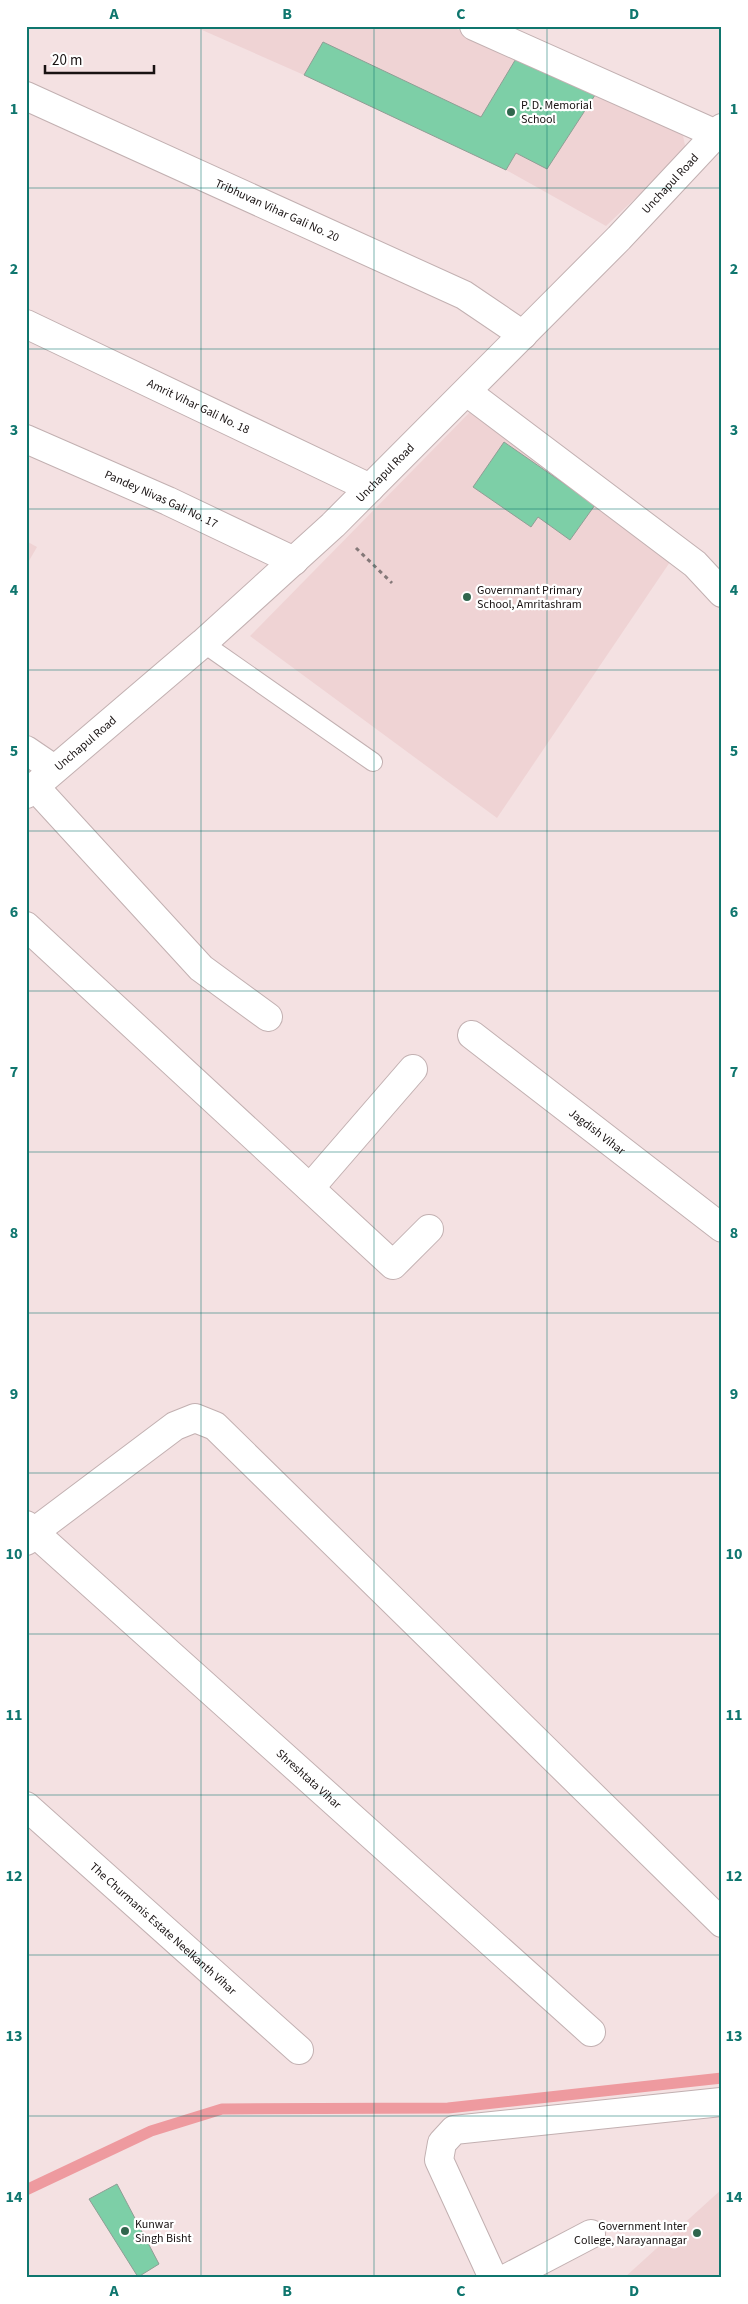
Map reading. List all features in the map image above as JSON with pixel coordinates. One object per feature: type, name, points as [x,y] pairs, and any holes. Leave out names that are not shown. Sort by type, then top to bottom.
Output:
[{"type":"street","points":[[474,26],[719,131]]},
{"type":"street","name":"Tribhuvan Vihar Gali No. 20","points":[[26,96],[464,295],[524,335]]},
{"type":"street","name":"Unchapul Road","points":[[39,783],[203,643],[333,525],[524,335],[719,131]]},
{"type":"street","name":"Amrit Vihar Gali No. 18","points":[[26,324],[370,488]]},
{"type":"street","points":[[467,392],[695,564],[722,593]]},
{"type":"street","name":"Pandey Nivas Gali No. 17","points":[[26,438],[168,501],[294,561]]},
{"type":"street","points":[[26,750],[39,783],[201,968],[268,1017]]},
{"type":"street","points":[[26,926],[393,1265],[429,1229]]},
{"type":"street","name":"Jagdish Vihar","points":[[472,1035],[722,1228]]},
{"type":"street","points":[[310,1188],[413,1069]]},
{"type":"street","points":[[29,1532],[175,1426],[195,1418],[216,1426],[722,1923]]},
{"type":"street","name":"Shreshtata Vihar","points":[[29,1532],[591,2032]]},
{"type":"street","name":"The Churmanis Estate Neelkanth Vihar","points":[[26,1806],[299,2050]]},
{"type":"street","points":[[493,2278],[439,2160],[442,2143],[454,2130],[722,2102]]},
{"type":"street","points":[[507,2278],[591,2234]]},
{"type":"lane","points":[[203,643],[373,762]]},
{"type":"path","points":[[333,525],[392,583]]},
{"type":"shaded area","name":"P. D. Memorial School","points":[[193,26],[450,26],[682,131],[686,150],[606,226],[506,170],[304,75]]},
{"type":"shaded area","name":"Governmant Primary School, Amritashram","points":[[470,412],[601,505],[672,559],[497,818],[250,636]]},
{"type":"shaded area","points":[[26,541],[37,547],[26,566]]},
{"type":"shaded area","name":"Government Inter College, Narayannagar","points":[[722,2189],[722,2278],[624,2278]]},
{"type":"building","points":[[323,42],[481,117],[517,57],[597,92],[547,169],[516,153],[506,170],[304,75]]},
{"type":"building","points":[[504,442],[595,505],[570,540],[538,517],[531,527],[473,487]]},
{"type":"building","name":"Kunwar Singh Bisht","points":[[117,2184],[159,2264],[138,2277],[89,2199]]},
{"type":"waterway","points":[[26,2190],[151,2131],[222,2109],[448,2108],[722,2078]]},
{"type":"place","name":"P. D. Memorial School","points":[[511,112]]},
{"type":"place","name":"Governmant Primary School, Amritashram","points":[[467,597]]},
{"type":"place","name":"Kunwar Singh Bisht","points":[[125,2231]]},
{"type":"place","name":"Government Inter College, Narayannagar","points":[[697,2233]]}]
